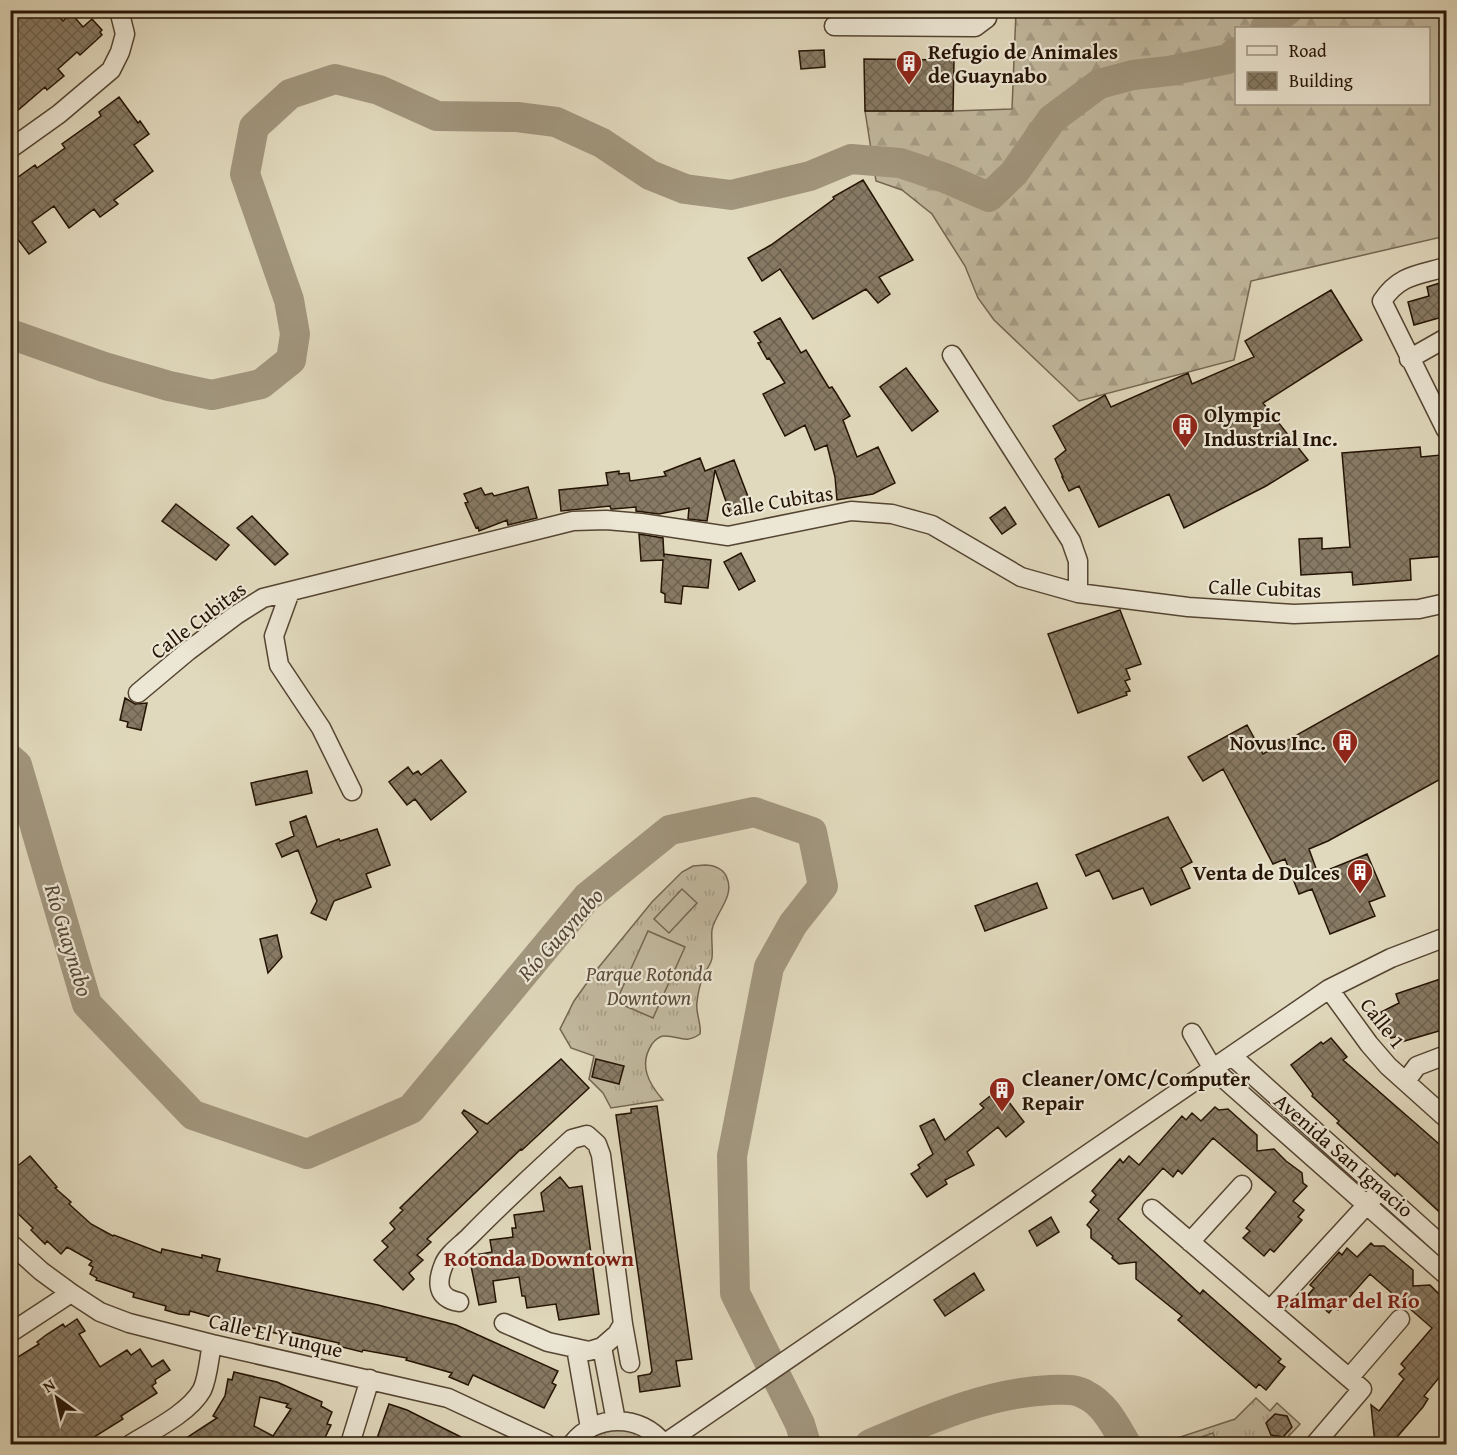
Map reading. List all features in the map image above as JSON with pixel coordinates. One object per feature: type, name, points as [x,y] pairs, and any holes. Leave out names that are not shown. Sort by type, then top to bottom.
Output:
[{"type":"street","points":[[10,149],[59,114],[111,70],[120,52],[125,34],[119,10]]},
{"type":"street","points":[[834,26],[975,27],[987,18],[988,10]]},
{"type":"street","points":[[1446,267],[1406,278],[1392,286],[1382,301],[1446,430]]},
{"type":"street","points":[[1409,358],[1446,338]]},
{"type":"street","points":[[952,355],[1071,541],[1078,561],[1078,593]]},
{"type":"street","name":"Calle Cubitas","points":[[138,693],[188,651],[263,598],[573,521],[641,523],[728,536],[851,511],[892,514],[932,525],[1021,578],[1078,593],[1188,607],[1294,614],[1419,609],[1446,603]]},
{"type":"street","points":[[290,592],[274,636],[279,665],[321,728],[352,791]]},
{"type":"street","points":[[572,1444],[603,1424],[630,1422],[646,1428],[664,1444],[1329,989],[1391,958],[1446,937]]},
{"type":"street","name":"Calle 1","points":[[1329,989],[1388,1066],[1446,1118]]},
{"type":"street","name":"Avenida San Ignacio","points":[[1192,1033],[1213,1069],[1446,1275]]},
{"type":"street","name":"Avenida San Ignacio","points":[[1232,1056],[1446,1249]]},
{"type":"street","name":"Calle 1","points":[[1406,1081],[1417,1066],[1446,1056]]},
{"type":"street","points":[[459,1302],[442,1295],[440,1279],[445,1262],[506,1199],[539,1169],[573,1139],[586,1135],[597,1144],[601,1155],[630,1364]]},
{"type":"street","points":[[1190,1242],[1242,1185]]},
{"type":"street","points":[[1270,1310],[1380,1190]]},
{"type":"street","points":[[1152,1209],[1362,1389],[1315,1444]]},
{"type":"street","name":"Calle El Yunque","points":[[10,1243],[41,1271],[71,1293],[100,1312],[129,1323],[448,1398],[547,1444]]},
{"type":"street","points":[[10,1333],[71,1293]]},
{"type":"street","points":[[1349,1378],[1400,1319]]},
{"type":"street","points":[[504,1323],[548,1342],[589,1349],[617,1334],[623,1324]]},
{"type":"street","points":[[130,1444],[193,1401],[202,1389],[212,1344]]},
{"type":"street","points":[[589,1349],[603,1424]]},
{"type":"street","points":[[589,1349],[603,1424]]},
{"type":"street","points":[[350,1444],[370,1379]]},
{"type":"green space","points":[[1016,11],[1446,11],[1446,236],[1251,281],[1234,360],[1079,401],[994,320],[978,298],[965,266],[932,214],[902,190],[876,181],[865,111],[1012,109]]},
{"type":"green space","name":"Parque Rotonda Downtown","points":[[705,865],[721,870],[726,875],[729,885],[727,898],[712,930],[711,960],[699,992],[697,1006],[700,1034],[690,1039],[663,1036],[652,1044],[646,1059],[647,1074],[663,1100],[611,1108],[603,1093],[589,1079],[594,1056],[571,1048],[560,1029],[574,1001],[594,973],[652,902],[682,872],[693,866]]},
{"type":"green space","points":[[682,889],[697,903],[669,933],[654,919]]},
{"type":"green space","points":[[648,931],[685,947],[653,1018],[616,1002]]},
{"type":"green space","points":[[1256,1398],[1270,1411],[1277,1403],[1300,1424],[1288,1437],[1296,1444],[1162,1444],[1235,1419]]},
{"type":"green space","points":[[622,1428],[641,1435],[653,1444],[583,1444],[602,1431]]},
{"type":"green space","points":[[1213,1433],[1217,1444],[1181,1444]]},
{"type":"building","points":[[10,10],[53,10],[63,21],[71,13],[83,27],[92,19],[102,30],[100,32],[102,35],[80,55],[77,52],[58,69],[64,76],[47,90],[45,87],[10,117]]},
{"type":"building","points":[[824,50],[825,67],[801,69],[799,51]]},
{"type":"building","name":"Refugio de Animales de Guaynabo","points":[[864,59],[954,60],[953,111],[865,111]]},
{"type":"building","points":[[119,97],[149,134],[134,145],[153,171],[114,200],[118,204],[100,217],[94,209],[69,228],[54,206],[32,222],[46,242],[29,254],[10,229],[10,183],[35,165],[37,168],[65,148],[62,144],[101,116],[99,112]]},
{"type":"building","points":[[863,180],[913,260],[879,277],[890,294],[878,303],[866,289],[813,319],[780,269],[762,281],[748,258],[771,245],[834,199],[833,197]]},
{"type":"building","points":[[1446,281],[1446,316],[1414,325],[1408,302],[1429,296],[1427,287]]},
{"type":"building","points":[[1331,290],[1362,340],[1263,403],[1308,460],[1266,486],[1184,528],[1169,494],[1099,527],[1079,486],[1069,491],[1062,477],[1055,459],[1066,450],[1053,426],[1105,395],[1111,407],[1188,373],[1192,384],[1254,357],[1245,341]]},
{"type":"building","points":[[780,318],[801,353],[806,350],[829,388],[832,387],[850,416],[843,420],[857,457],[878,447],[895,483],[873,494],[837,500],[835,477],[827,445],[815,450],[805,425],[785,436],[763,394],[785,383],[769,358],[767,359],[758,343],[761,342],[754,332]]},
{"type":"building","points":[[906,368],[938,411],[912,431],[880,387]]},
{"type":"building","points":[[1420,447],[1421,457],[1441,455],[1446,556],[1410,559],[1411,580],[1353,585],[1352,572],[1301,575],[1299,539],[1322,538],[1322,549],[1350,547],[1342,453]]},
{"type":"building","points":[[700,458],[705,471],[734,460],[752,507],[730,513],[715,470],[707,521],[688,519],[689,508],[659,514],[636,511],[636,507],[611,509],[610,506],[561,511],[559,490],[608,485],[606,473],[619,471],[619,474],[629,473],[630,481],[666,476],[664,472]]},
{"type":"building","points":[[528,487],[537,518],[508,525],[507,520],[479,531],[478,527],[476,528],[465,503],[468,502],[464,494],[481,488],[485,495],[492,493],[494,496]]},
{"type":"building","points":[[176,504],[229,545],[216,560],[162,521]]},
{"type":"building","points":[[1005,507],[1016,524],[1002,534],[990,518]]},
{"type":"building","points":[[252,516],[288,554],[275,565],[237,528]]},
{"type":"building","points":[[639,534],[663,538],[664,557],[664,554],[711,560],[708,588],[683,586],[681,604],[665,602],[665,594],[661,592],[663,560],[641,561]]},
{"type":"building","points":[[741,553],[755,581],[739,590],[724,562]]},
{"type":"building","points":[[1120,610],[1141,664],[1126,669],[1130,679],[1125,681],[1130,691],[1126,692],[1127,695],[1078,713],[1048,634]]},
{"type":"building","name":"Novus Inc.","points":[[1446,651],[1446,776],[1328,841],[1309,849],[1318,874],[1367,854],[1385,896],[1369,902],[1375,916],[1330,934],[1312,889],[1299,894],[1285,859],[1273,864],[1223,769],[1203,781],[1188,757],[1247,725],[1263,754]]},
{"type":"building","points":[[125,698],[135,704],[147,703],[141,730],[127,727],[128,722],[120,720]]},
{"type":"building","points":[[441,760],[466,792],[431,820],[415,799],[407,805],[389,782],[408,767],[413,774],[418,771],[421,775]]},
{"type":"building","points":[[307,771],[312,793],[256,805],[251,783]]},
{"type":"building","points":[[306,816],[317,847],[377,829],[390,865],[366,874],[371,887],[334,901],[326,920],[311,913],[317,901],[298,850],[282,857],[276,844],[294,836],[290,822]]},
{"type":"building","points":[[1168,817],[1192,862],[1181,868],[1190,888],[1151,905],[1143,888],[1113,899],[1099,870],[1086,876],[1076,855]]},
{"type":"building","points":[[1037,883],[1047,908],[985,931],[975,906]]},
{"type":"building","points":[[277,935],[282,957],[268,973],[260,939]]},
{"type":"building","points":[[1446,977],[1446,1029],[1401,1042],[1399,1036],[1391,1038],[1381,1012],[1399,1003],[1396,994]]},
{"type":"building","points":[[1331,1038],[1347,1057],[1343,1060],[1446,1150],[1446,1218],[1397,1173],[1395,1176],[1337,1123],[1339,1121],[1312,1096],[1313,1094],[1291,1065],[1321,1042],[1323,1044]]},
{"type":"building","points":[[561,1059],[589,1088],[427,1239],[431,1242],[417,1255],[423,1260],[409,1273],[414,1279],[403,1290],[374,1260],[388,1247],[382,1241],[395,1229],[390,1223],[403,1210],[400,1208],[478,1132],[462,1113],[464,1110],[487,1124]]},
{"type":"building","points":[[596,1059],[624,1066],[619,1084],[592,1077]]},
{"type":"building","points":[[999,1089],[1024,1122],[1006,1137],[998,1127],[967,1152],[974,1165],[945,1180],[947,1184],[927,1197],[911,1174],[920,1168],[918,1165],[933,1154],[920,1126],[934,1119],[945,1140],[984,1108],[980,1104]]},
{"type":"building","points":[[657,1106],[692,1359],[676,1361],[680,1386],[640,1392],[638,1376],[650,1374],[652,1371],[616,1115],[631,1113],[631,1109]]},
{"type":"building","points":[[1215,1107],[1219,1110],[1228,1109],[1257,1135],[1257,1151],[1274,1149],[1302,1173],[1303,1183],[1307,1186],[1293,1201],[1304,1210],[1298,1217],[1302,1220],[1274,1252],[1270,1249],[1264,1256],[1243,1238],[1250,1231],[1246,1228],[1276,1192],[1213,1138],[1182,1174],[1178,1170],[1173,1177],[1163,1168],[1118,1219],[1200,1294],[1203,1290],[1281,1359],[1278,1362],[1285,1367],[1266,1390],[1259,1384],[1256,1388],[1178,1320],[1182,1316],[1136,1279],[1136,1262],[1119,1264],[1091,1238],[1091,1229],[1087,1225],[1099,1210],[1090,1202],[1096,1195],[1092,1191],[1120,1159],[1123,1163],[1129,1156],[1139,1165],[1182,1116],[1186,1120],[1192,1113],[1201,1121]]},
{"type":"building","points":[[30,1156],[57,1187],[55,1188],[71,1202],[69,1204],[91,1224],[113,1236],[161,1253],[162,1249],[202,1258],[202,1255],[220,1259],[217,1271],[378,1305],[456,1325],[558,1371],[552,1383],[556,1385],[544,1408],[473,1375],[468,1385],[449,1377],[452,1373],[406,1360],[407,1358],[363,1350],[362,1352],[338,1346],[339,1343],[281,1330],[280,1334],[247,1327],[190,1311],[189,1315],[179,1314],[165,1310],[166,1306],[133,1297],[134,1293],[96,1280],[97,1278],[90,1274],[93,1267],[89,1265],[92,1261],[67,1247],[61,1254],[47,1241],[45,1244],[31,1230],[33,1228],[10,1206],[10,1172]]},
{"type":"building","points":[[560,1177],[569,1188],[582,1186],[599,1314],[559,1320],[556,1304],[527,1308],[525,1296],[522,1296],[519,1277],[493,1281],[496,1302],[479,1305],[469,1256],[492,1252],[490,1240],[513,1237],[512,1228],[516,1228],[514,1215],[544,1211],[541,1193]]},
{"type":"building","points":[[1051,1217],[1059,1232],[1037,1246],[1029,1231]]},
{"type":"building","points":[[1371,1243],[1374,1246],[1384,1246],[1413,1270],[1413,1286],[1430,1285],[1446,1301],[1446,1369],[1424,1396],[1428,1399],[1423,1407],[1391,1444],[1375,1444],[1371,1405],[1379,1411],[1404,1379],[1399,1374],[1405,1368],[1401,1364],[1432,1328],[1370,1274],[1338,1310],[1334,1306],[1329,1313],[1308,1295],[1314,1288],[1310,1285],[1339,1252],[1342,1255],[1347,1248],[1357,1257]]},
{"type":"building","points":[[974,1273],[984,1290],[945,1316],[934,1300]]},
{"type":"building","points":[[77,1319],[85,1331],[79,1334],[100,1367],[127,1350],[131,1355],[140,1349],[152,1367],[163,1360],[170,1370],[155,1380],[156,1383],[152,1386],[157,1393],[121,1416],[123,1419],[83,1444],[18,1444],[10,1433],[10,1362],[39,1344],[37,1342],[63,1324],[65,1327]]},
{"type":"building","points":[[234,1372],[277,1382],[322,1402],[321,1406],[332,1412],[327,1424],[331,1425],[322,1444],[177,1444],[217,1418],[213,1416],[225,1396],[228,1379],[232,1380]],"holes":[[[260,1397],[288,1404],[286,1407],[291,1409],[273,1436],[254,1426]]]},
{"type":"building","points":[[389,1404],[407,1410],[475,1444],[375,1444]]},
{"type":"building","points":[[1275,1414],[1287,1416],[1292,1427],[1283,1437],[1271,1435],[1266,1423]]},
{"type":"waterway","points":[[1266,27],[1288,10]]},
{"type":"waterway","points":[[10,334],[104,367],[169,386],[212,395],[261,384],[291,360],[295,334],[289,300],[245,174],[254,127],[290,94],[335,79],[379,90],[437,116],[517,117],[556,122],[602,143],[650,175],[685,189],[731,195],[810,176],[851,159],[900,163],[945,178],[989,197],[1014,173],[1052,119],[1099,84],[1133,75],[1169,71],[1228,59],[1235,53]]},
{"type":"waterway","name":"Río Guaynabo","points":[[10,759],[17,765],[87,1004],[193,1115],[307,1154],[411,1109],[587,897],[670,830],[754,812],[812,832],[823,886],[793,924],[769,967],[732,1156],[735,1293],[800,1424],[806,1444]]},
{"type":"waterway","name":"Río Guaynabo","points":[[870,1444],[980,1402],[1026,1392],[1050,1390],[1073,1390],[1093,1399],[1109,1416],[1126,1444]]},
{"type":"place","name":"Refugio de Animales de Guaynabo","points":[[909,86]]},
{"type":"place","name":"Olympic Industrial Inc.","points":[[1185,449]]},
{"type":"place","name":"Novus Inc.","points":[[1345,765]]},
{"type":"place","name":"Venta de Dulces","points":[[1360,895]]},
{"type":"place","name":"Cleaner/OMC/Computer Repair","points":[[1002,1113]]},
{"type":"district","name":"Rotonda Downtown","points":[[539,1258]]},
{"type":"district","name":"Palmar del Río","points":[[1348,1300]]}]
